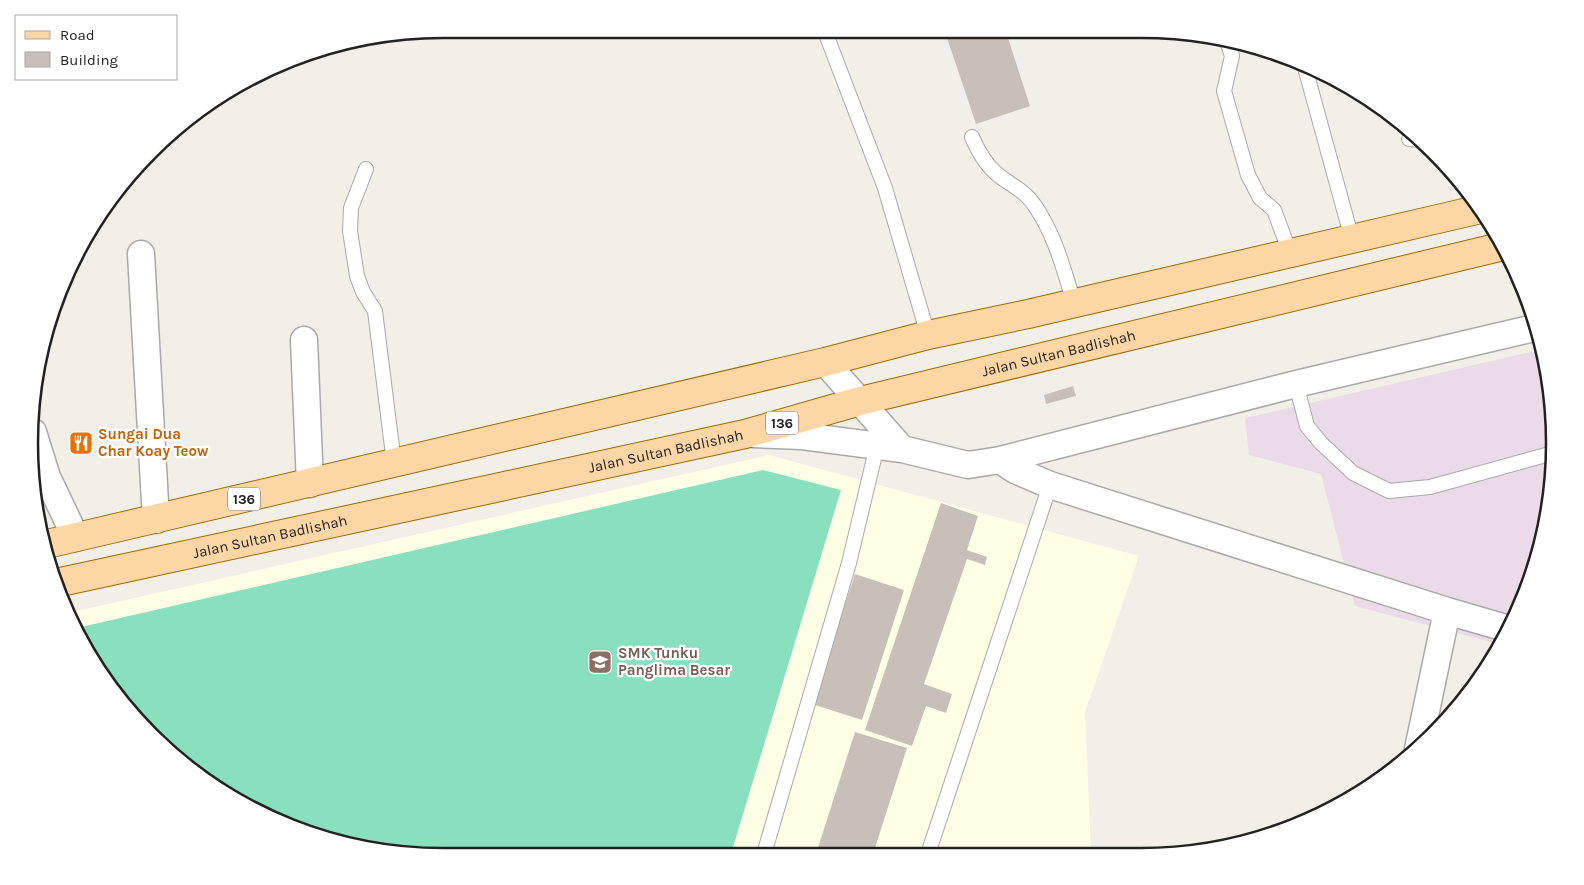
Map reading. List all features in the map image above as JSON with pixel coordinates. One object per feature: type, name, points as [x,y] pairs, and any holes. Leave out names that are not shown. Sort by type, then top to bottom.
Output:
[{"type":"main road","name":"136","points":[[50,543],[825,362],[928,335],[1474,211]]},
{"type":"main road","name":"Jalan Sultan Badlishah","points":[[63,583],[744,434],[860,401],[1496,248]]},
{"type":"street","points":[[141,254],[156,520]]},
{"type":"street","points":[[744,434],[802,436],[889,448],[968,465],[1000,460],[1296,384],[1530,329]]},
{"type":"street","points":[[304,340],[310,484]]},
{"type":"street","points":[[825,362],[860,401],[889,448]]},
{"type":"street","points":[[38,448],[47,477],[76,538]]},
{"type":"street","points":[[1000,460],[1015,470],[1050,485],[1447,612],[1502,627]]},
{"type":"street","points":[[1421,736],[1447,612]]},
{"type":"lane","points":[[828,38],[886,188],[928,335]]},
{"type":"lane","points":[[1229,47],[1232,56],[1224,91],[1248,175],[1260,198],[1274,210],[1290,253]]},
{"type":"lane","points":[[1306,73],[1352,239]]},
{"type":"lane","points":[[972,136],[980,157],[997,175],[1019,188],[1035,205],[1056,246],[1074,303]]},
{"type":"lane","points":[[366,169],[352,203],[350,231],[358,276],[363,292],[375,311],[394,463]]},
{"type":"lane","points":[[1296,384],[1307,426],[1321,443],[1353,473],[1389,492],[1430,487],[1546,455]]},
{"type":"lane","points":[[766,848],[848,563],[889,448]]},
{"type":"lane","points":[[930,848],[1050,485]]},
{"type":"shaded area","points":[[1536,351],[1546,416],[1546,469],[1543,495],[1539,522],[1525,573],[1505,622],[1493,643],[1355,606],[1321,474],[1249,455],[1245,418]]},
{"type":"shaded area","name":"SMK Tunku Panglima Besar","points":[[769,455],[1139,556],[1085,712],[1091,848],[442,848],[416,847],[363,840],[312,826],[263,806],[217,779],[196,764],[156,729],[121,689],[92,645],[74,612]]},
{"type":"green space","name":"SMK Tunku Panglima Besar","points":[[763,470],[841,490],[733,848],[416,847],[363,840],[312,826],[263,806],[240,793],[217,779],[175,747],[138,710],[121,689],[82,627]]},
{"type":"building","points":[[947,38],[1008,38],[1030,106],[976,124]]},
{"type":"building","points":[[1073,386],[1076,396],[1046,404],[1044,395]]},
{"type":"building","points":[[941,503],[978,516],[967,550],[987,557],[985,565],[967,559],[924,684],[952,694],[946,713],[926,706],[912,746],[865,730]]},
{"type":"building","points":[[855,574],[904,590],[862,720],[812,704]]},
{"type":"building","points":[[855,732],[907,748],[875,848],[818,848]]},
{"type":"place","name":"Sungai Dua Char Koay Teow","points":[[81,443]]},
{"type":"place","name":"SMK Tunku Panglima Besar","points":[[600,662]]}]
